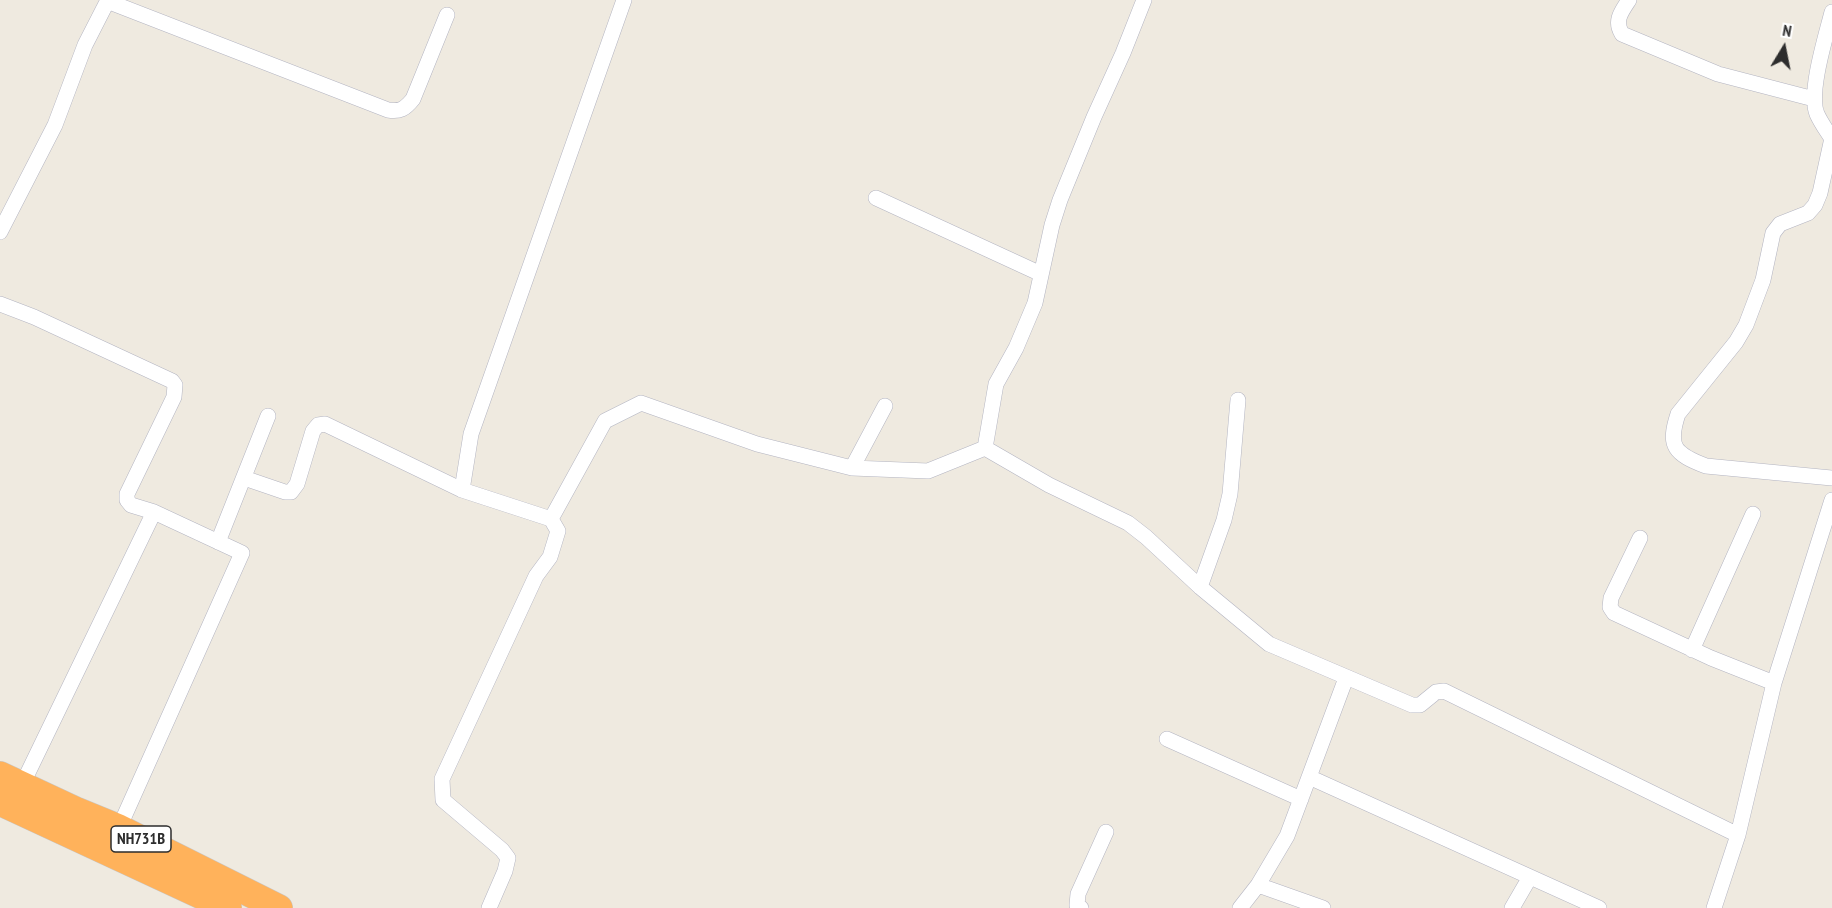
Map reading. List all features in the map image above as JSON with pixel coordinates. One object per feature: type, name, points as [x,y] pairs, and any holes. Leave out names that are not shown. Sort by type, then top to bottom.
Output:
[{"type":"highway","name":"NH731B","points":[[11,780],[120,828],[279,908]]},
{"type":"highway","points":[[0,802],[228,908]]},
{"type":"street","points":[[0,232],[56,125],[85,45],[107,0],[388,110],[396,111],[406,108],[413,99],[447,15]]},
{"type":"street","points":[[462,490],[471,434],[624,0]]},
{"type":"street","points":[[985,448],[996,384],[1016,348],[1035,303],[1052,225],[1060,200],[1144,0]]},
{"type":"street","points":[[1629,0],[1619,16],[1618,26],[1622,34],[1718,74],[1814,99]]},
{"type":"street","points":[[1832,12],[1816,79],[1814,99],[1816,113],[1832,138],[1820,193],[1815,205],[1808,213],[1780,224],[1773,233],[1763,280],[1746,325],[1736,342],[1678,414],[1673,441],[1675,449],[1692,461],[1706,466],[1832,478]]},
{"type":"street","points":[[876,198],[1041,274]]},
{"type":"street","points":[[0,304],[34,317],[172,381],[175,385],[174,397],[127,494],[127,500],[131,505],[154,512],[242,553],[120,828]]},
{"type":"street","points":[[1200,587],[1224,520],[1230,494],[1238,400]]},
{"type":"street","points":[[551,519],[605,421],[641,403],[757,444],[852,468],[928,471],[985,448]]},
{"type":"street","points":[[852,468],[885,406]]},
{"type":"street","points":[[218,542],[268,416]]},
{"type":"street","points":[[244,478],[291,492],[297,484],[313,431],[318,425],[325,424],[462,490],[551,519],[558,531],[550,556],[536,576],[442,779],[443,800],[502,850],[508,858],[505,871],[489,908]]},
{"type":"street","points":[[985,448],[1049,485],[1128,524],[1269,644],[1412,705],[1420,705],[1436,692],[1444,691],[1738,835]]},
{"type":"street","points":[[1714,908],[1738,835],[1774,683],[1832,500]]},
{"type":"street","points":[[11,780],[154,512]]},
{"type":"street","points":[[1692,650],[1753,514]]},
{"type":"street","points":[[1640,538],[1611,598],[1610,607],[1614,613],[1692,650],[1774,683]]},
{"type":"street","points":[[1240,908],[1258,885],[1287,836],[1346,678]]},
{"type":"street","points":[[1167,740],[1301,799]]},
{"type":"street","points":[[1309,777],[1599,908]]},
{"type":"street","points":[[1081,908],[1077,905],[1078,894],[1106,832]]},
{"type":"street","points":[[1512,908],[1530,877]]},
{"type":"street","points":[[1258,885],[1323,908]]}]
